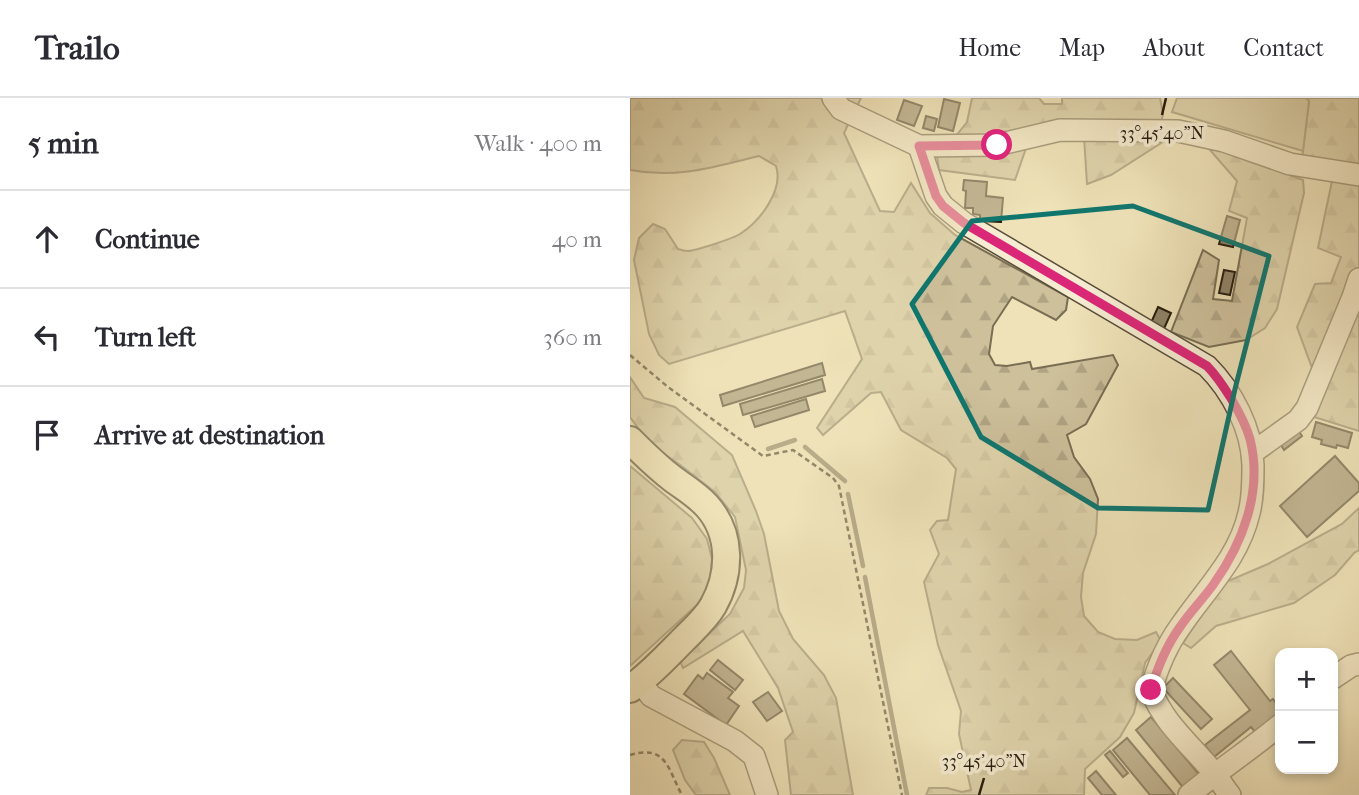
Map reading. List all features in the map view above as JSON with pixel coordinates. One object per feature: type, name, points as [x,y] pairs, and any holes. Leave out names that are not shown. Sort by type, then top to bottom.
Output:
[{"type":"main road","points":[[630,440],[649,460],[709,508],[723,536],[727,556],[721,588],[712,607],[657,668],[635,685]]},
{"type":"street","points":[[833,98],[841,109],[919,146],[997,145],[1060,130],[1178,131],[1224,141],[1290,164],[1359,175]]},
{"type":"street","points":[[919,146],[936,196],[943,206],[964,223],[1207,366],[1218,377],[1240,415],[1249,436],[1252,453],[1253,488],[1249,513],[1240,540],[1214,584],[1179,628],[1164,656],[1151,690],[1157,707],[1168,723],[1215,774],[1230,795]]},
{"type":"street","points":[[1252,453],[1298,420],[1307,408],[1359,279]]},
{"type":"street","points":[[1338,675],[1359,664]]},
{"type":"street","points":[[635,685],[735,741],[754,756],[767,795]]},
{"type":"street","points":[[1189,795],[1275,729]]},
{"type":"path","points":[[630,355],[668,387],[763,456],[793,450],[833,478],[839,486],[902,795]]},
{"type":"path","points":[[630,755],[640,752],[663,757],[682,795]]},
{"type":"highlighted area","points":[[1133,206],[1269,256],[1208,510],[1098,508],[981,437],[912,304],[972,221]]},
{"type":"green space","points":[[630,98],[861,98],[844,133],[880,211],[894,212],[911,183],[930,213],[955,235],[1068,297],[1066,310],[1056,320],[1012,297],[993,326],[989,354],[995,365],[1030,362],[1032,369],[1113,355],[1118,365],[1086,424],[1067,435],[1074,457],[1090,479],[1098,499],[1096,534],[1083,573],[1081,597],[1084,616],[1098,632],[1115,639],[1137,640],[1156,632],[1161,641],[1145,663],[1134,713],[1120,737],[1085,769],[1084,795],[926,795],[929,788],[947,788],[962,792],[971,790],[959,734],[961,711],[938,645],[924,582],[939,554],[930,530],[937,521],[948,520],[956,469],[947,458],[901,430],[881,392],[871,393],[823,435],[817,428],[862,359],[845,311],[669,364],[659,355],[649,334],[634,260],[639,238],[653,224],[665,229],[678,249],[688,251],[736,236],[748,228],[769,204],[778,175],[776,166],[759,156],[711,168],[680,172],[630,170]]},
{"type":"green space","points":[[972,98],[1039,98],[1044,104],[1062,104],[1062,98],[1160,98],[1163,114],[1161,124],[1032,131],[1015,180],[939,170],[934,136],[955,137],[967,122]]},
{"type":"green space","points":[[1177,98],[1306,98],[1309,101],[1303,151],[1172,112]]},
{"type":"green space","points":[[1306,98],[1359,98],[1359,170],[1302,159],[1309,101]]},
{"type":"green space","points":[[1084,137],[1166,140],[1111,175],[1087,184]]},
{"type":"green space","points":[[1222,149],[1303,180],[1304,193],[1277,309],[1265,328],[1246,340],[1209,347],[1171,332],[1203,250],[1219,260],[1213,299],[1232,301],[1247,218],[1229,211],[1237,181],[1210,150]]},
{"type":"green space","points":[[1332,181],[1359,184],[1359,431],[1311,416],[1326,379],[1312,368],[1297,327],[1315,284],[1331,283],[1341,257],[1318,248]]},
{"type":"green space","points":[[630,377],[644,398],[675,407],[732,455],[764,534],[779,611],[793,639],[824,675],[836,698],[853,795],[791,795],[785,740],[793,732],[778,688],[743,631],[683,668],[680,661],[730,614],[744,588],[746,570],[735,517],[715,492],[660,451],[630,417]]},
{"type":"green space","points":[[630,466],[692,518],[707,539],[712,559],[710,584],[698,604],[630,666]]},
{"type":"green space","points":[[1359,508],[1359,550],[1335,575],[1294,603],[1216,626],[1191,648],[1183,643],[1228,581],[1268,564],[1342,524]]},
{"type":"green space","points":[[682,740],[704,742],[730,795],[696,795],[685,780],[673,750]]},
{"type":"building","points":[[944,99],[960,103],[953,131],[938,127]]},
{"type":"building","points":[[904,100],[922,106],[914,126],[897,120]]},
{"type":"building","points":[[926,116],[937,119],[934,131],[923,128]]},
{"type":"building","points":[[964,180],[987,182],[986,196],[1003,198],[1001,222],[980,221],[980,215],[973,214],[973,208],[965,208]]},
{"type":"building","points":[[1227,216],[1240,220],[1233,247],[1219,244]]},
{"type":"building","points":[[1224,270],[1235,272],[1230,295],[1219,293]]},
{"type":"building","points":[[1158,307],[1171,313],[1163,331],[1150,325]]},
{"type":"building","points":[[822,363],[825,375],[723,406],[720,395]]},
{"type":"building","points":[[822,379],[825,391],[743,415],[740,404]]},
{"type":"building","points":[[806,399],[809,410],[755,427],[751,416]]},
{"type":"building","points":[[1316,422],[1352,433],[1348,448],[1321,444],[1322,440],[1312,437]]},
{"type":"building","points":[[1299,431],[1302,436],[1284,450],[1281,445]]},
{"type":"building","points":[[1335,456],[1359,483],[1359,491],[1307,537],[1280,506]]},
{"type":"building","points":[[1231,651],[1270,701],[1273,699],[1275,702],[1275,717],[1256,733],[1251,727],[1214,757],[1205,745],[1250,710],[1214,665]]},
{"type":"building","points":[[718,660],[743,680],[735,690],[710,670]]},
{"type":"building","points":[[707,673],[733,692],[728,698],[739,706],[726,725],[684,694],[698,675],[703,679]]},
{"type":"building","points":[[1173,678],[1212,719],[1201,729],[1163,688]]},
{"type":"building","points":[[768,692],[782,711],[767,721],[753,702]]},
{"type":"building","points":[[1151,717],[1202,778],[1186,791],[1136,730]]},
{"type":"building","points":[[1127,738],[1175,795],[1150,795],[1113,750]]},
{"type":"building","points":[[1110,751],[1128,773],[1123,777],[1105,755]]},
{"type":"building","points":[[1096,771],[1116,795],[1102,795],[1088,778]]},
{"type":"waterway","points":[[768,449],[795,440]]},
{"type":"waterway","points":[[805,447],[845,481]]},
{"type":"waterway","points":[[848,494],[863,566]]},
{"type":"waterway","points":[[865,577],[907,795]]},
{"type":"route","points":[[997,145],[919,146],[936,196],[943,206],[964,223],[1207,366],[1218,377],[1249,436],[1253,488],[1249,513],[1240,540],[1214,584],[1179,628],[1153,680],[1151,690]]}]
